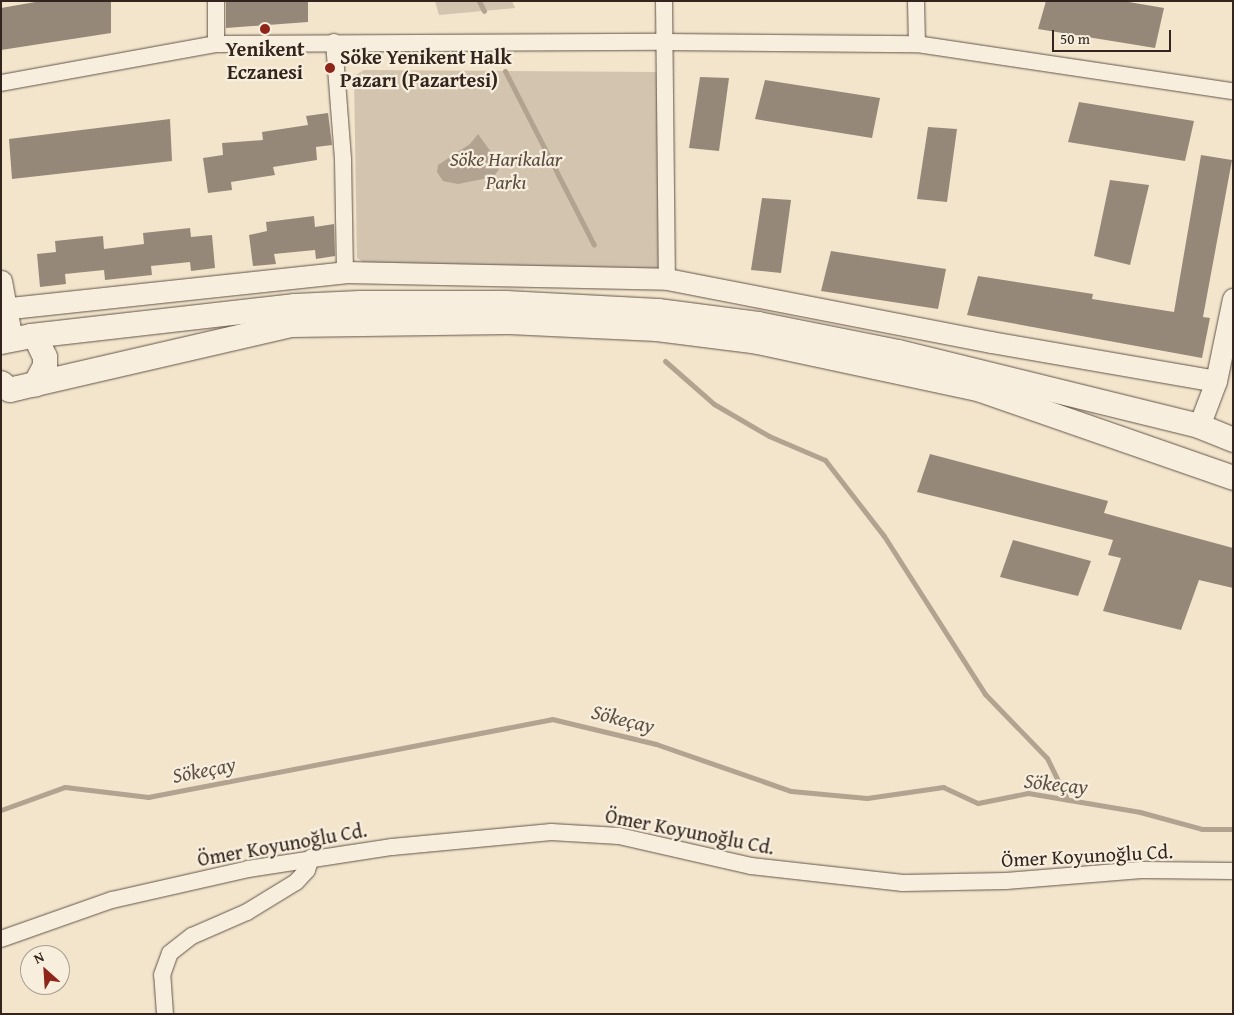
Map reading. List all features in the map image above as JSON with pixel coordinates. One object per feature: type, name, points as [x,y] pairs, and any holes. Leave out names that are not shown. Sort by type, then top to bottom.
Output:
[{"type":"main road","points":[[15,339],[295,306],[506,303],[658,311],[758,324],[898,352],[1199,426],[1233,440]]},
{"type":"main road","points":[[4,388],[35,384],[291,325],[509,322],[657,329],[758,342],[981,390],[1233,478]]},
{"type":"main road","points":[[15,339],[43,348],[45,366],[35,384]]},
{"type":"main road","points":[[1185,461],[1199,426]]},
{"type":"street","points":[[216,1],[216,44]]},
{"type":"street","points":[[664,1],[667,279]]},
{"type":"street","points":[[916,1],[917,44]]},
{"type":"street","points":[[334,42],[343,159],[345,272]]},
{"type":"street","points":[[1,83],[216,44],[664,42],[917,44],[1233,91]]},
{"type":"street","points":[[4,309],[345,272],[667,279],[991,342],[1216,381]]},
{"type":"street","points":[[1,281],[4,309],[15,339]]},
{"type":"street","points":[[1199,426],[1216,381],[1233,299]]},
{"type":"street","name":"Ömer Koyunoğlu Cd.","points":[[1,939],[112,900],[311,858],[551,832],[619,836],[751,866],[903,883],[1006,881],[1142,870],[1233,871]]},
{"type":"street","points":[[166,1014],[162,975],[170,953],[192,936],[247,912],[296,882],[307,870],[311,858]]},
{"type":"green space","points":[[435,1],[512,1],[515,8],[439,15]]},
{"type":"green space","name":"Söke Harikalar Parkı","points":[[364,70],[658,72],[658,268],[370,266],[357,258],[354,76]]},
{"type":"shaded area","points":[[478,134],[501,166],[497,172],[493,177],[458,184],[443,181],[437,172],[438,165],[470,144]]},
{"type":"building","points":[[41,1],[111,1],[111,33],[1,50],[1,8]]},
{"type":"building","points":[[226,1],[308,1],[308,22],[226,28]]},
{"type":"building","points":[[1046,1],[1123,1],[1164,8],[1155,48],[1038,29]]},
{"type":"building","points":[[700,77],[729,78],[719,151],[689,148]]},
{"type":"building","points":[[765,80],[880,98],[872,138],[755,119]]},
{"type":"building","points":[[1079,102],[1194,121],[1185,161],[1068,142]]},
{"type":"building","points":[[328,113],[332,145],[316,147],[317,160],[273,167],[275,175],[231,182],[232,190],[208,193],[203,158],[223,155],[222,143],[263,140],[262,132],[308,125],[306,116]]},
{"type":"building","points":[[170,119],[172,161],[12,179],[9,139]]},
{"type":"building","points":[[928,127],[957,129],[947,202],[917,199]]},
{"type":"building","points":[[1201,155],[1232,160],[1203,317],[1210,318],[1202,358],[967,315],[978,276],[1093,294],[1092,299],[1174,312]]},
{"type":"building","points":[[1110,180],[1149,185],[1130,265],[1094,256]]},
{"type":"building","points":[[762,198],[791,200],[781,273],[751,270]]},
{"type":"building","points":[[314,216],[315,227],[334,224],[335,256],[316,259],[315,250],[274,254],[276,264],[253,266],[249,235],[267,231],[266,222]]},
{"type":"building","points":[[190,228],[191,237],[212,235],[215,268],[191,271],[190,262],[151,266],[152,275],[105,280],[104,270],[65,274],[66,284],[40,287],[37,254],[56,252],[55,241],[103,236],[104,249],[144,244],[143,233]]},
{"type":"building","points":[[831,251],[946,269],[938,309],[821,291]]},
{"type":"building","points":[[930,454],[1108,501],[1104,513],[1233,548],[1233,588],[1199,580],[1181,630],[1103,611],[1121,558],[1108,555],[1113,540],[917,492]]},
{"type":"building","points":[[1013,540],[1091,561],[1078,596],[1000,577]]},
{"type":"waterway","points":[[479,1],[484,11]]},
{"type":"waterway","points":[[505,71],[594,245]]},
{"type":"waterway","points":[[665,361],[714,404],[769,436],[825,460],[884,536],[985,694],[1047,758],[1067,799]]},
{"type":"waterway","name":"Sökeçay","points":[[1,810],[65,787],[148,797],[552,719],[656,744],[791,791],[867,798],[943,787],[978,803],[1028,793],[1140,812],[1202,829],[1233,829]]},
{"type":"place","name":"Yenikent Eczanesi","points":[[265,29]]},
{"type":"place","name":"Söke Yenikent Halk Pazarı (Pazartesi)","points":[[330,68]]}]
